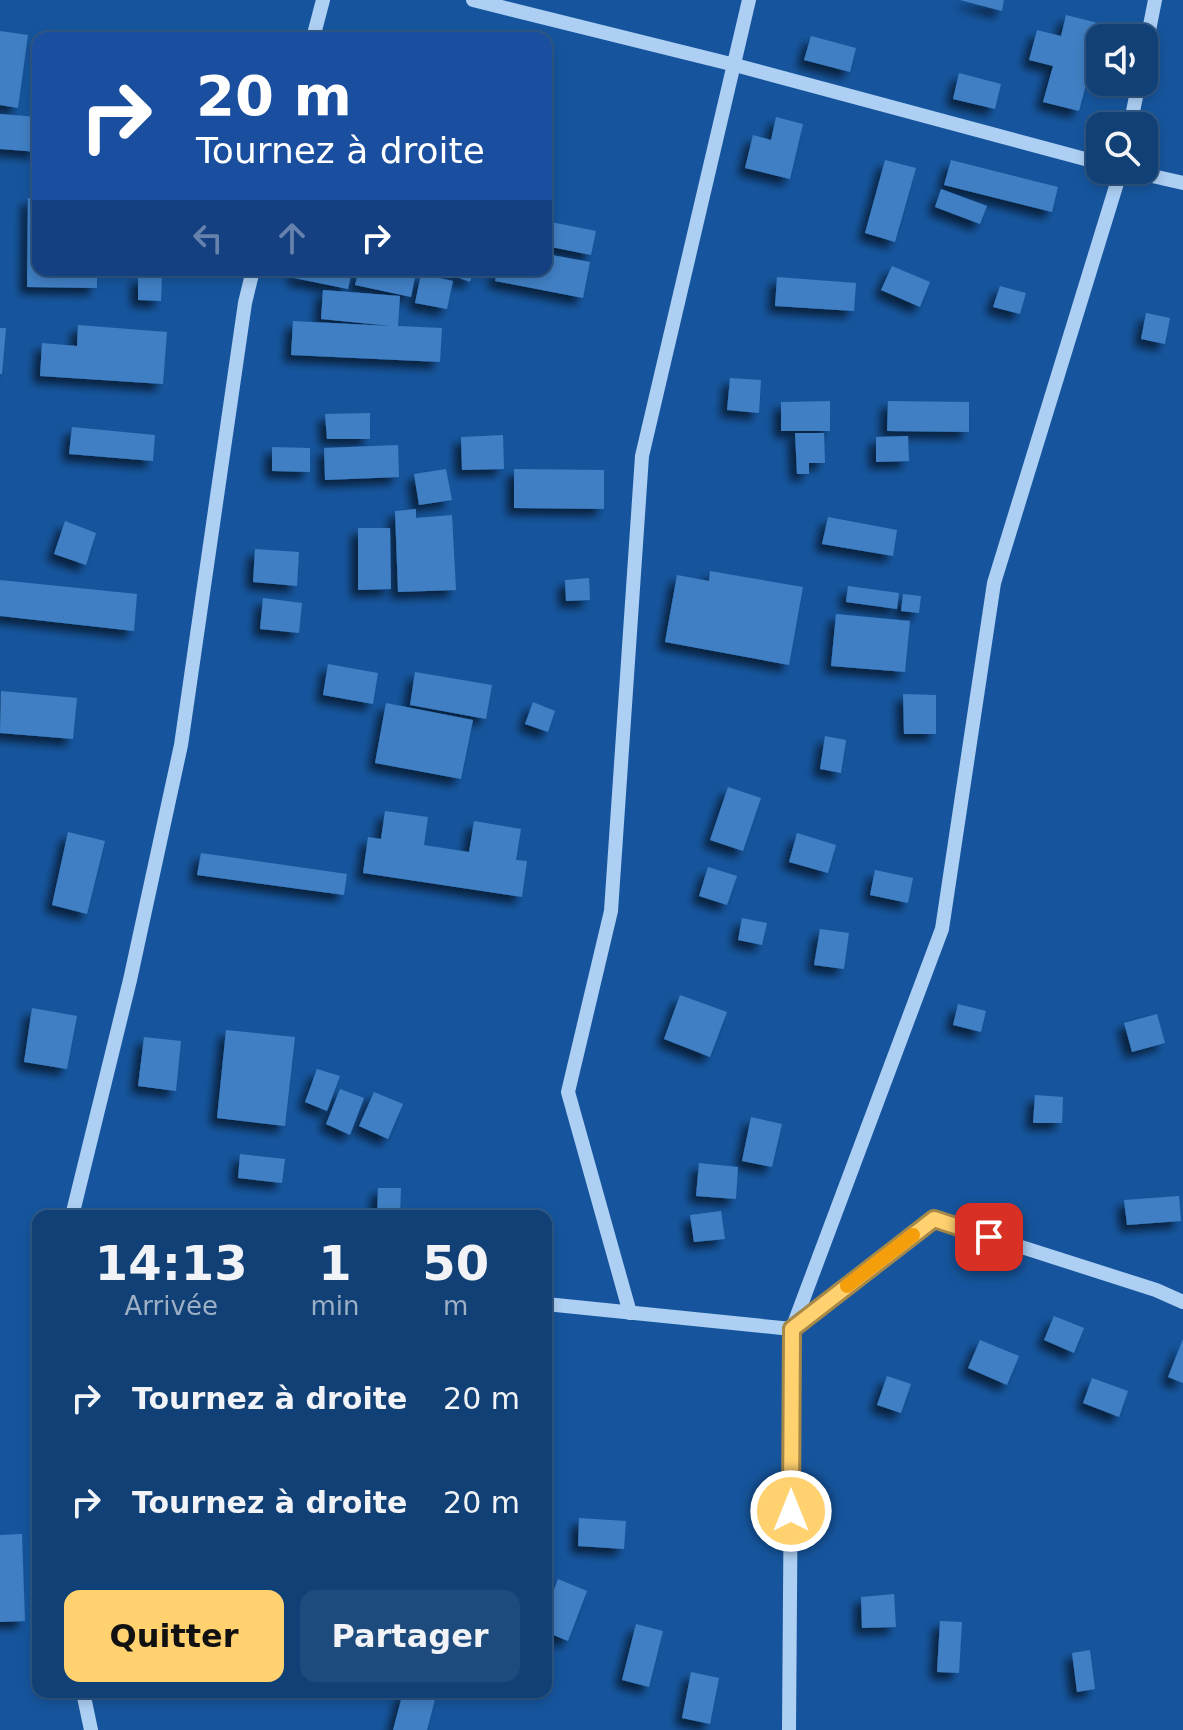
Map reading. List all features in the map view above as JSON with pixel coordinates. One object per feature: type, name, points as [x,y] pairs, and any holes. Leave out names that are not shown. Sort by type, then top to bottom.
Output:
[{"type":"street","points":[[315,32],[323,0]]},
{"type":"street","points":[[473,0],[735,65],[1086,159]]},
{"type":"street","points":[[630,1313],[568,1092],[611,911],[642,456],[749,0]]},
{"type":"street","points":[[1150,24],[1155,0]]},
{"type":"street","points":[[1158,178],[1183,183]]},
{"type":"street","points":[[789,1730],[792,1329],[942,929],[994,583],[1119,184]]},
{"type":"street","points":[[73,1210],[130,980],[181,745],[242,318],[252,276]]},
{"type":"street","points":[[552,1305],[792,1329],[934,1219],[1156,1290],[1183,1302]]},
{"type":"street","points":[[84,1698],[91,1730]]},
{"type":"building","points":[[960,0],[1004,0],[1002,11]]},
{"type":"building","points":[[1066,15],[1102,24],[1086,24],[1086,85],[1079,111],[1043,102],[1053,66],[1029,60],[1037,30],[1061,36]]},
{"type":"building","points":[[0,31],[28,35],[18,108],[0,105]]},
{"type":"building","points":[[811,36],[856,48],[850,72],[804,60]]},
{"type":"building","points":[[959,73],[1001,84],[995,109],[953,99]]},
{"type":"building","points":[[0,114],[32,117],[32,152],[0,149]]},
{"type":"building","points":[[776,117],[803,124],[790,179],[745,168],[753,135],[771,140]]},
{"type":"building","points":[[885,160],[916,168],[895,242],[865,233]]},
{"type":"building","points":[[951,160],[1058,187],[1052,212],[944,185]]},
{"type":"building","points":[[941,189],[987,206],[980,224],[935,207]]},
{"type":"building","points":[[28,198],[32,198],[32,276],[97,276],[97,288],[27,287]]},
{"type":"building","points":[[552,222],[596,231],[591,255],[552,247]]},
{"type":"building","points":[[552,255],[590,262],[583,298],[495,281],[496,276],[552,276]]},
{"type":"building","points":[[892,266],[930,282],[920,307],[881,290]]},
{"type":"building","points":[[138,276],[162,277],[161,301],[138,300]]},
{"type":"building","points":[[294,276],[351,276],[348,289]]},
{"type":"building","points":[[357,276],[415,276],[411,297],[355,285]]},
{"type":"building","points":[[421,276],[453,281],[447,309],[415,303]]},
{"type":"building","points":[[454,276],[472,276],[470,282]]},
{"type":"building","points":[[777,277],[856,283],[854,311],[775,306]]},
{"type":"building","points":[[1000,286],[1026,293],[1020,314],[993,307]]},
{"type":"building","points":[[323,290],[400,296],[398,326],[442,328],[440,362],[291,355],[293,321],[391,326],[321,319]]},
{"type":"building","points":[[1146,313],[1170,318],[1165,344],[1141,339]]},
{"type":"building","points":[[78,325],[167,332],[163,384],[40,376],[42,343],[77,346]]},
{"type":"building","points":[[0,328],[6,328],[2,374],[0,374]]},
{"type":"building","points":[[730,378],[761,380],[759,413],[727,410]]},
{"type":"building","points":[[830,401],[830,431],[781,431],[781,402]]},
{"type":"building","points":[[888,401],[969,402],[969,432],[887,431]]},
{"type":"building","points":[[370,413],[370,439],[327,439],[325,414]]},
{"type":"building","points":[[72,427],[155,435],[153,461],[69,454]]},
{"type":"building","points":[[795,433],[824,433],[825,463],[809,463],[809,474],[797,474]]},
{"type":"building","points":[[503,435],[504,469],[462,470],[461,437]]},
{"type":"building","points":[[908,436],[909,461],[876,462],[876,437]]},
{"type":"building","points":[[398,445],[399,477],[325,480],[324,448]]},
{"type":"building","points":[[272,447],[310,448],[310,472],[272,471]]},
{"type":"building","points":[[446,469],[452,500],[419,505],[414,474]]},
{"type":"building","points":[[514,469],[604,470],[604,509],[514,508]]},
{"type":"building","points":[[416,509],[416,518],[452,515],[456,590],[398,592],[395,511]]},
{"type":"building","points":[[828,517],[897,530],[893,556],[822,544]]},
{"type":"building","points":[[65,521],[96,533],[86,565],[54,554]]},
{"type":"building","points":[[358,528],[390,528],[391,589],[358,590]]},
{"type":"building","points":[[255,549],[299,552],[297,586],[253,582]]},
{"type":"building","points":[[710,571],[803,587],[789,665],[665,642],[677,575],[709,581]]},
{"type":"building","points":[[589,578],[590,600],[566,601],[565,580]]},
{"type":"building","points":[[0,580],[137,594],[134,631],[0,616]]},
{"type":"building","points":[[848,586],[899,593],[897,609],[846,602]]},
{"type":"building","points":[[903,594],[921,596],[919,613],[901,611]]},
{"type":"building","points":[[263,598],[302,603],[299,633],[260,629]]},
{"type":"building","points":[[836,614],[910,621],[905,672],[831,666]]},
{"type":"building","points":[[328,664],[378,673],[373,704],[323,695]]},
{"type":"building","points":[[415,672],[492,685],[486,719],[410,705]]},
{"type":"building","points":[[1,691],[77,698],[73,739],[0,733]]},
{"type":"building","points":[[903,694],[936,695],[936,734],[904,734]]},
{"type":"building","points":[[533,702],[555,711],[548,732],[525,724]]},
{"type":"building","points":[[386,703],[473,720],[461,779],[375,763]]},
{"type":"building","points":[[825,736],[846,740],[841,773],[820,769]]},
{"type":"building","points":[[728,787],[761,798],[743,851],[710,840]]},
{"type":"building","points":[[385,811],[428,817],[424,845],[469,852],[474,821],[521,829],[516,860],[527,861],[522,897],[363,873],[368,837],[381,839]]},
{"type":"building","points":[[68,832],[105,841],[87,914],[52,905]]},
{"type":"building","points":[[797,833],[836,845],[828,873],[789,862]]},
{"type":"building","points":[[201,853],[347,874],[344,895],[197,875]]},
{"type":"building","points":[[708,867],[737,876],[727,905],[699,896]]},
{"type":"building","points":[[875,870],[913,878],[908,903],[870,895]]},
{"type":"building","points":[[742,918],[767,923],[762,945],[738,940]]},
{"type":"building","points":[[820,929],[849,933],[844,969],[814,965]]},
{"type":"building","points":[[680,995],[727,1012],[710,1057],[664,1039]]},
{"type":"building","points":[[958,1004],[986,1011],[981,1032],[953,1025]]},
{"type":"building","points":[[32,1008],[77,1016],[67,1069],[24,1062]]},
{"type":"building","points":[[1157,1014],[1165,1043],[1132,1052],[1124,1023]]},
{"type":"building","points":[[226,1030],[295,1037],[285,1126],[217,1118]]},
{"type":"building","points":[[144,1037],[181,1041],[176,1091],[138,1086]]},
{"type":"building","points":[[317,1069],[340,1076],[327,1111],[305,1102]]},
{"type":"building","points":[[340,1089],[364,1098],[350,1135],[326,1124]]},
{"type":"building","points":[[374,1092],[403,1104],[388,1139],[359,1126]]},
{"type":"building","points":[[1035,1095],[1063,1097],[1062,1123],[1033,1123]]},
{"type":"building","points":[[751,1117],[782,1124],[772,1167],[742,1161]]},
{"type":"building","points":[[240,1154],[285,1159],[282,1183],[238,1178]]},
{"type":"building","points":[[699,1163],[738,1167],[736,1199],[696,1196]]},
{"type":"building","points":[[378,1188],[401,1188],[400,1210],[377,1210]]},
{"type":"building","points":[[1179,1196],[1181,1221],[1127,1225],[1124,1200]]},
{"type":"building","points":[[721,1211],[725,1239],[694,1242],[690,1215]]},
{"type":"building","points":[[1054,1316],[1084,1328],[1074,1353],[1044,1340]]},
{"type":"building","points":[[1183,1339],[1183,1383],[1168,1377]]},
{"type":"building","points":[[980,1340],[1019,1356],[1007,1385],[968,1368]]},
{"type":"building","points":[[887,1376],[911,1384],[901,1413],[877,1405]]},
{"type":"building","points":[[1092,1378],[1128,1391],[1119,1417],[1083,1403]]},
{"type":"building","points":[[579,1518],[626,1521],[624,1549],[578,1546]]},
{"type":"building","points":[[22,1534],[25,1621],[0,1622],[0,1535]]},
{"type":"building","points":[[558,1579],[587,1591],[568,1641],[552,1634],[552,1594]]},
{"type":"building","points":[[894,1594],[896,1627],[862,1628],[861,1597]]},
{"type":"building","points":[[940,1621],[962,1622],[959,1673],[937,1672]]},
{"type":"building","points":[[636,1624],[663,1631],[649,1687],[622,1680]]},
{"type":"building","points":[[1090,1650],[1095,1689],[1077,1692],[1072,1653]]},
{"type":"building","points":[[691,1672],[719,1678],[710,1724],[682,1718]]},
{"type":"building","points":[[401,1698],[435,1698],[427,1730],[393,1730]]},
{"type":"slow traffic","points":[[847,1286],[913,1235]]},
{"type":"route","points":[[791,1511],[792,1329],[934,1219],[989,1237]]}]
